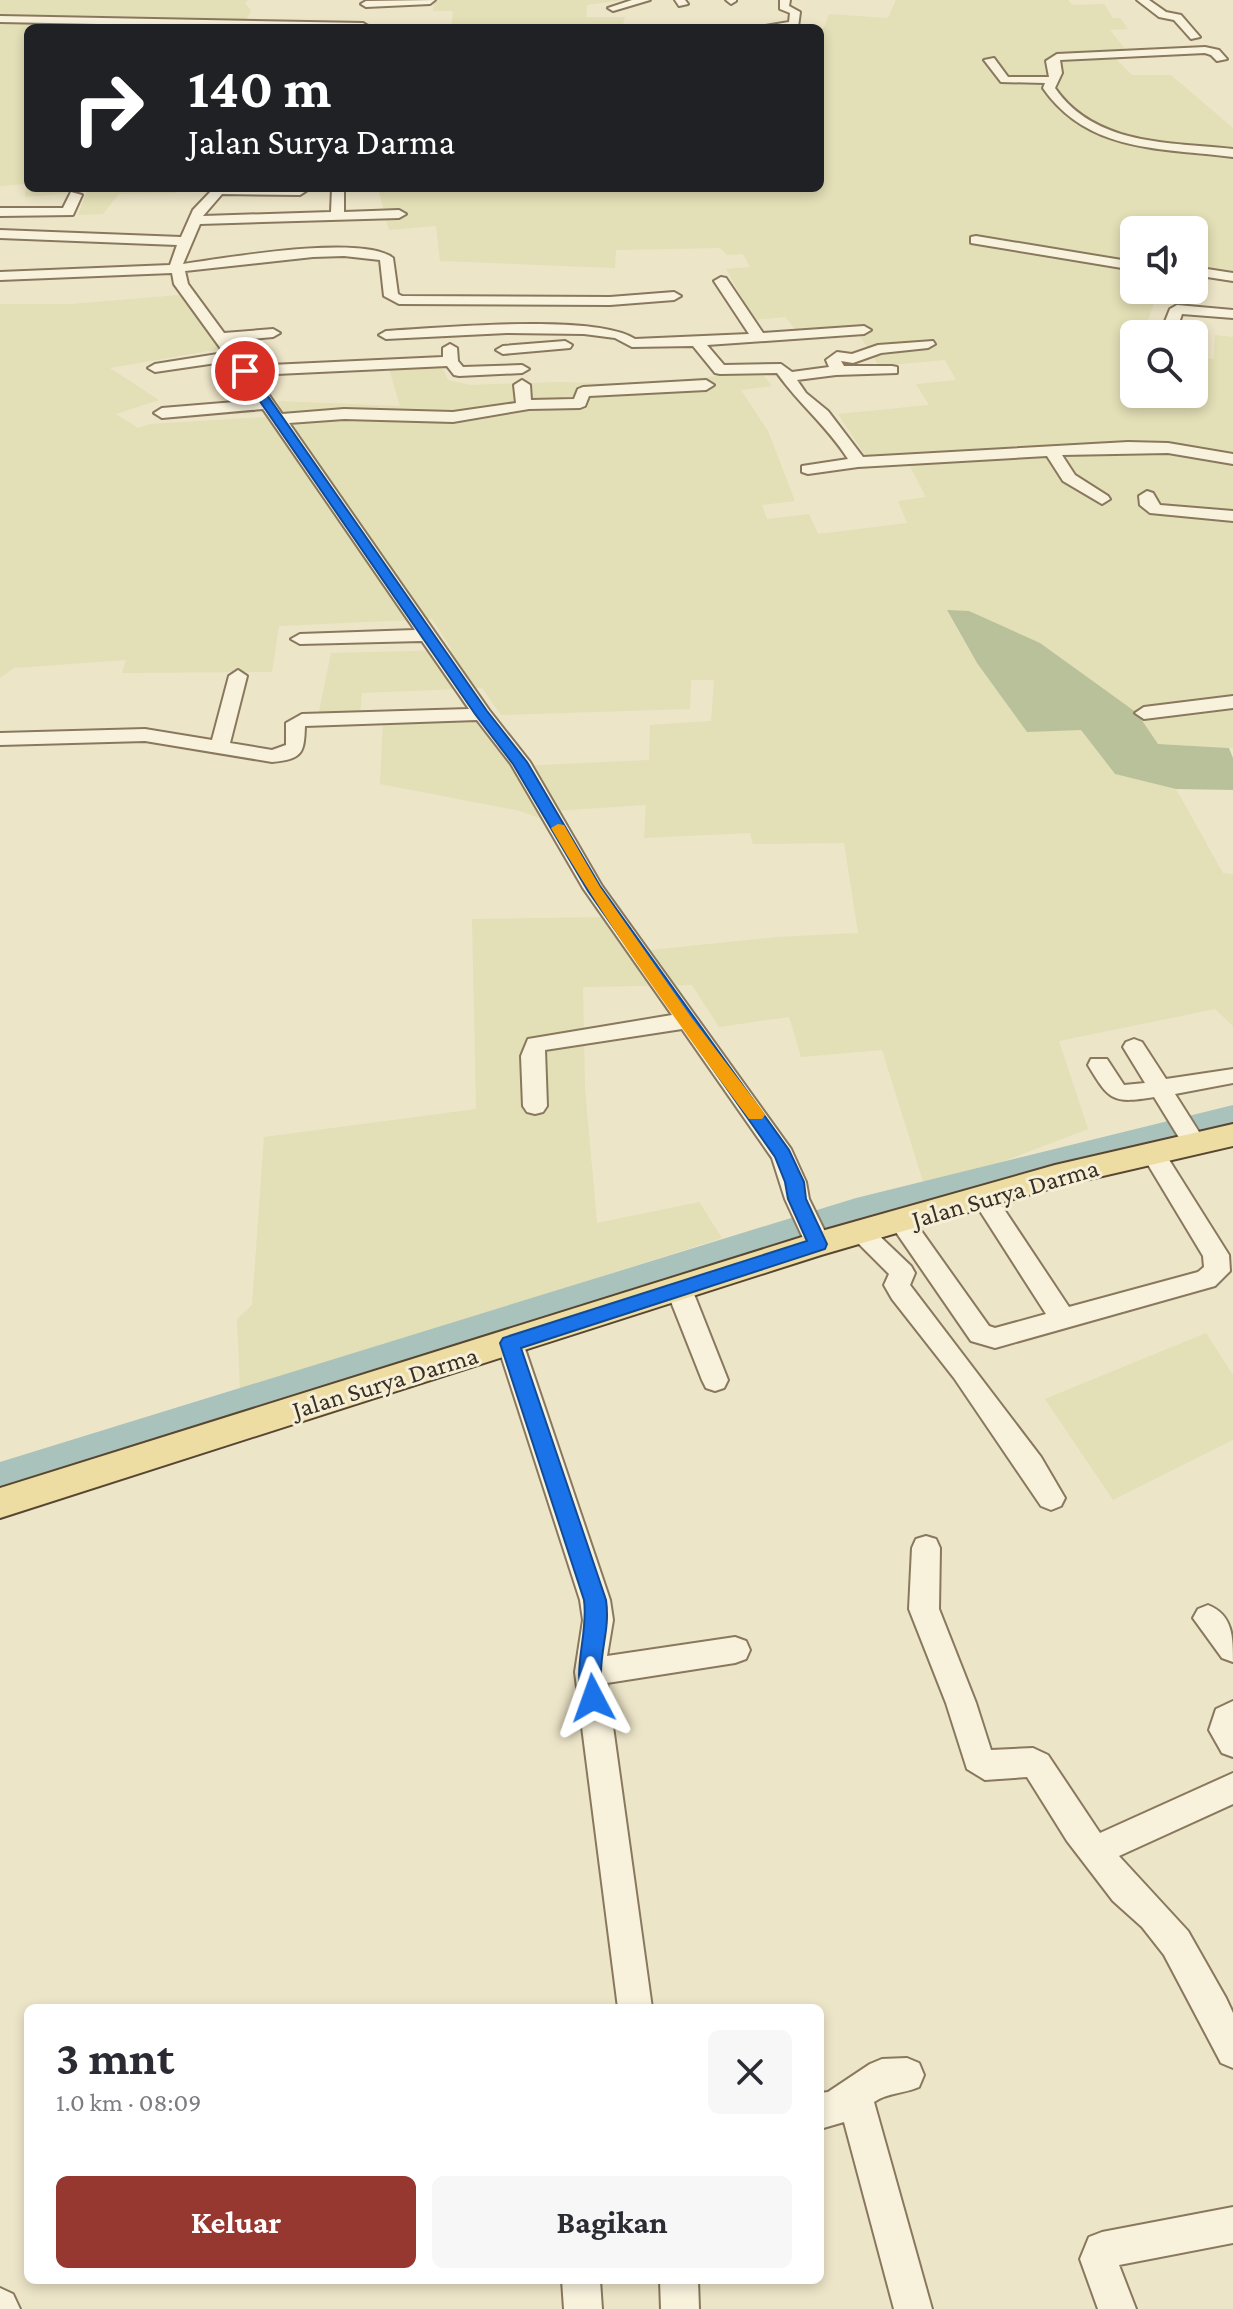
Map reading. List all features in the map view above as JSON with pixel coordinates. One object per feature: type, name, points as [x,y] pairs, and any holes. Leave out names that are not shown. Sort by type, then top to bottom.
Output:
[{"type":"main road","name":"Jalan Surya Darma","points":[[0,1503],[679,1289],[816,1239],[860,1233],[1153,1153],[1190,1136],[1233,1135]]},
{"type":"street","points":[[613,8],[645,0]]},
{"type":"street","points":[[785,0],[784,7],[795,12],[796,24]]},
{"type":"street","points":[[1142,0],[1163,15],[1177,17],[1195,37]]},
{"type":"street","points":[[363,24],[364,2],[430,1]]},
{"type":"street","points":[[0,19],[178,24]]},
{"type":"street","points":[[1221,59],[1215,52],[1205,50],[1057,57],[1052,61],[1056,73],[1051,80],[1051,93],[1100,133],[1129,141],[1233,153]]},
{"type":"street","points":[[990,60],[1005,80],[1051,80]]},
{"type":"street","points":[[217,192],[205,201],[176,268],[186,295],[245,371],[482,714],[520,762],[593,888],[685,1021],[743,1094],[783,1155],[797,1199],[816,1239]]},
{"type":"street","points":[[337,216],[338,192]]},
{"type":"street","points":[[10,208],[68,212],[76,195]]},
{"type":"street","points":[[195,220],[399,214]]},
{"type":"street","points":[[29,253],[51,220]]},
{"type":"street","points":[[82,237],[92,221]]},
{"type":"street","points":[[0,234],[100,238],[128,234],[186,241]]},
{"type":"street","points":[[297,237],[299,256]]},
{"type":"street","points":[[100,238],[86,258],[108,263],[105,273]]},
{"type":"street","points":[[976,240],[1120,264]]},
{"type":"street","points":[[0,276],[176,268],[329,252],[382,255],[386,258],[391,296],[399,300],[677,300],[665,280]]},
{"type":"street","points":[[1208,273],[1233,277]]},
{"type":"street","points":[[721,281],[759,338]]},
{"type":"street","points":[[503,350],[588,341],[592,300]]},
{"type":"street","points":[[1173,320],[1177,309],[1233,314]]},
{"type":"street","points":[[386,335],[507,329],[612,333],[632,343],[698,343],[864,330]]},
{"type":"street","points":[[218,338],[273,333]]},
{"type":"street","points":[[448,333],[451,361],[459,372],[522,377],[525,405]]},
{"type":"street","points":[[698,343],[720,370],[776,367],[786,373],[801,396],[823,414],[858,462]]},
{"type":"street","points":[[836,370],[835,357],[852,359],[878,349],[928,344]]},
{"type":"street","points":[[155,368],[232,356]]},
{"type":"street","points":[[245,371],[451,361]]},
{"type":"street","points":[[786,373],[817,367],[848,373],[892,370]]},
{"type":"street","points":[[162,413],[272,412],[453,417],[525,405],[580,403],[583,392],[706,385]]},
{"type":"street","points":[[808,469],[858,462],[1153,447],[1233,459]]},
{"type":"street","points":[[1051,451],[1069,478],[1102,499]]},
{"type":"street","points":[[1147,496],[1148,505],[1156,510],[1233,516]]},
{"type":"street","points":[[300,639],[428,635]]},
{"type":"street","points":[[220,746],[238,676]]},
{"type":"street","points":[[1144,713],[1233,702]]},
{"type":"street","points":[[0,739],[145,735],[282,755],[296,748],[295,723],[299,721],[482,714]]},
{"type":"street","points":[[535,1106],[532,1056],[536,1044],[685,1021]]},
{"type":"street","points":[[1134,1047],[1190,1136]]},
{"type":"street","points":[[1099,1065],[1121,1094],[1166,1096],[1231,1076]]},
{"type":"street","points":[[901,1222],[980,1334],[995,1338],[1198,1281],[1217,1271],[1216,1255],[1153,1153]]},
{"type":"street","points":[[983,1197],[1062,1318]]},
{"type":"street","points":[[860,1233],[897,1266],[902,1273],[897,1285],[901,1292],[963,1371],[1051,1498]]},
{"type":"street","points":[[679,1289],[715,1380]]},
{"type":"street","points":[[510,1343],[595,1600],[598,1620],[590,1672],[634,2004]]},
{"type":"street","points":[[926,1548],[924,1609],[961,1703],[978,1759],[985,1765],[1033,1762],[1037,1765],[1078,1830],[1125,1890],[1154,1916],[1176,1943],[1233,2051]]},
{"type":"street","points":[[1208,1618],[1233,1649]]},
{"type":"street","points":[[590,1672],[735,1650]]},
{"type":"street","points":[[1233,1715],[1227,1719],[1224,1730],[1233,1743]]},
{"type":"street","points":[[1095,1851],[1233,1788]]},
{"type":"street","points":[[824,2110],[836,2108],[882,2076],[907,2075]]},
{"type":"street","points":[[854,2094],[913,2309]]},
{"type":"street","points":[[1117,2309],[1098,2259],[1102,2250],[1233,2225]]},
{"type":"street","points":[[581,2284],[583,2309]]},
{"type":"street","points":[[679,2284],[680,2309]]},
{"type":"shaded area","points":[[0,0],[248,0],[245,3],[251,11],[244,24],[24,24],[24,184],[0,186]]},
{"type":"shaded area","points":[[434,0],[622,0],[587,5],[586,17],[625,17],[623,24],[451,24],[453,11],[433,11]]},
{"type":"shaded area","points":[[896,0],[1068,0],[1072,5],[1104,4],[1113,18],[1120,18],[1128,29],[1110,30],[1130,55],[1114,57],[1132,75],[1171,75],[1233,128],[1233,275],[1208,271],[1208,216],[1120,216],[1120,304],[1154,304],[1148,320],[1120,320],[1120,408],[1208,408],[1208,358],[1214,359],[1215,335],[1233,337],[1233,748],[1158,744],[1137,713],[947,611],[977,663],[1027,731],[1081,730],[1115,774],[1176,789],[1223,873],[1233,874],[1233,1026],[1215,1009],[1059,1041],[1088,1129],[926,1191],[882,1050],[801,1057],[789,1017],[719,1027],[692,985],[583,987],[585,1088],[597,1223],[699,1202],[722,1238],[240,1391],[237,1319],[252,1305],[264,1137],[476,1109],[472,919],[618,917],[641,951],[777,937],[858,933],[844,843],[753,844],[750,833],[644,838],[646,805],[552,811],[553,823],[520,811],[380,784],[383,721],[488,717],[520,766],[649,760],[650,725],[711,721],[714,680],[691,680],[690,709],[501,715],[482,688],[362,693],[360,716],[318,716],[331,653],[452,650],[432,619],[279,626],[272,672],[122,673],[126,660],[14,668],[0,678],[0,304],[71,304],[179,295],[220,349],[110,368],[159,400],[116,414],[138,428],[150,424],[282,416],[278,401],[400,406],[387,362],[439,360],[448,380],[470,385],[557,382],[646,384],[760,371],[772,386],[741,390],[768,431],[795,501],[762,505],[767,519],[809,514],[818,534],[907,523],[898,501],[926,497],[907,461],[871,464],[838,414],[929,405],[916,384],[956,380],[945,360],[879,366],[855,328],[797,331],[785,317],[754,320],[726,269],[750,267],[743,254],[727,255],[720,248],[616,250],[615,268],[440,261],[436,226],[389,230],[379,192],[824,192],[824,28],[829,14],[888,18]]},
{"type":"shaded area","points":[[25,192],[87,192],[25,197]]},
{"type":"shaded area","points":[[87,192],[178,192],[119,194],[103,214],[78,215]]},
{"type":"shaded area","points":[[1206,1333],[1233,1375],[1233,1440],[1113,1500],[1045,1399]]},
{"type":"green space","points":[[947,610],[969,611],[1040,643],[1137,713],[1158,744],[1229,748],[1233,758],[1233,790],[1176,789],[1115,774],[1081,730],[1027,732],[977,663]]},
{"type":"waterway","points":[[0,1477],[856,1210],[1233,1116]]},
{"type":"slow traffic","points":[[558,828],[593,888],[685,1021],[756,1115]]},
{"type":"route","points":[[245,371],[482,714],[520,762],[593,888],[685,1021],[743,1094],[790,1169],[797,1199],[818,1244],[510,1343],[595,1600],[598,1620],[590,1672],[593,1698]]}]
